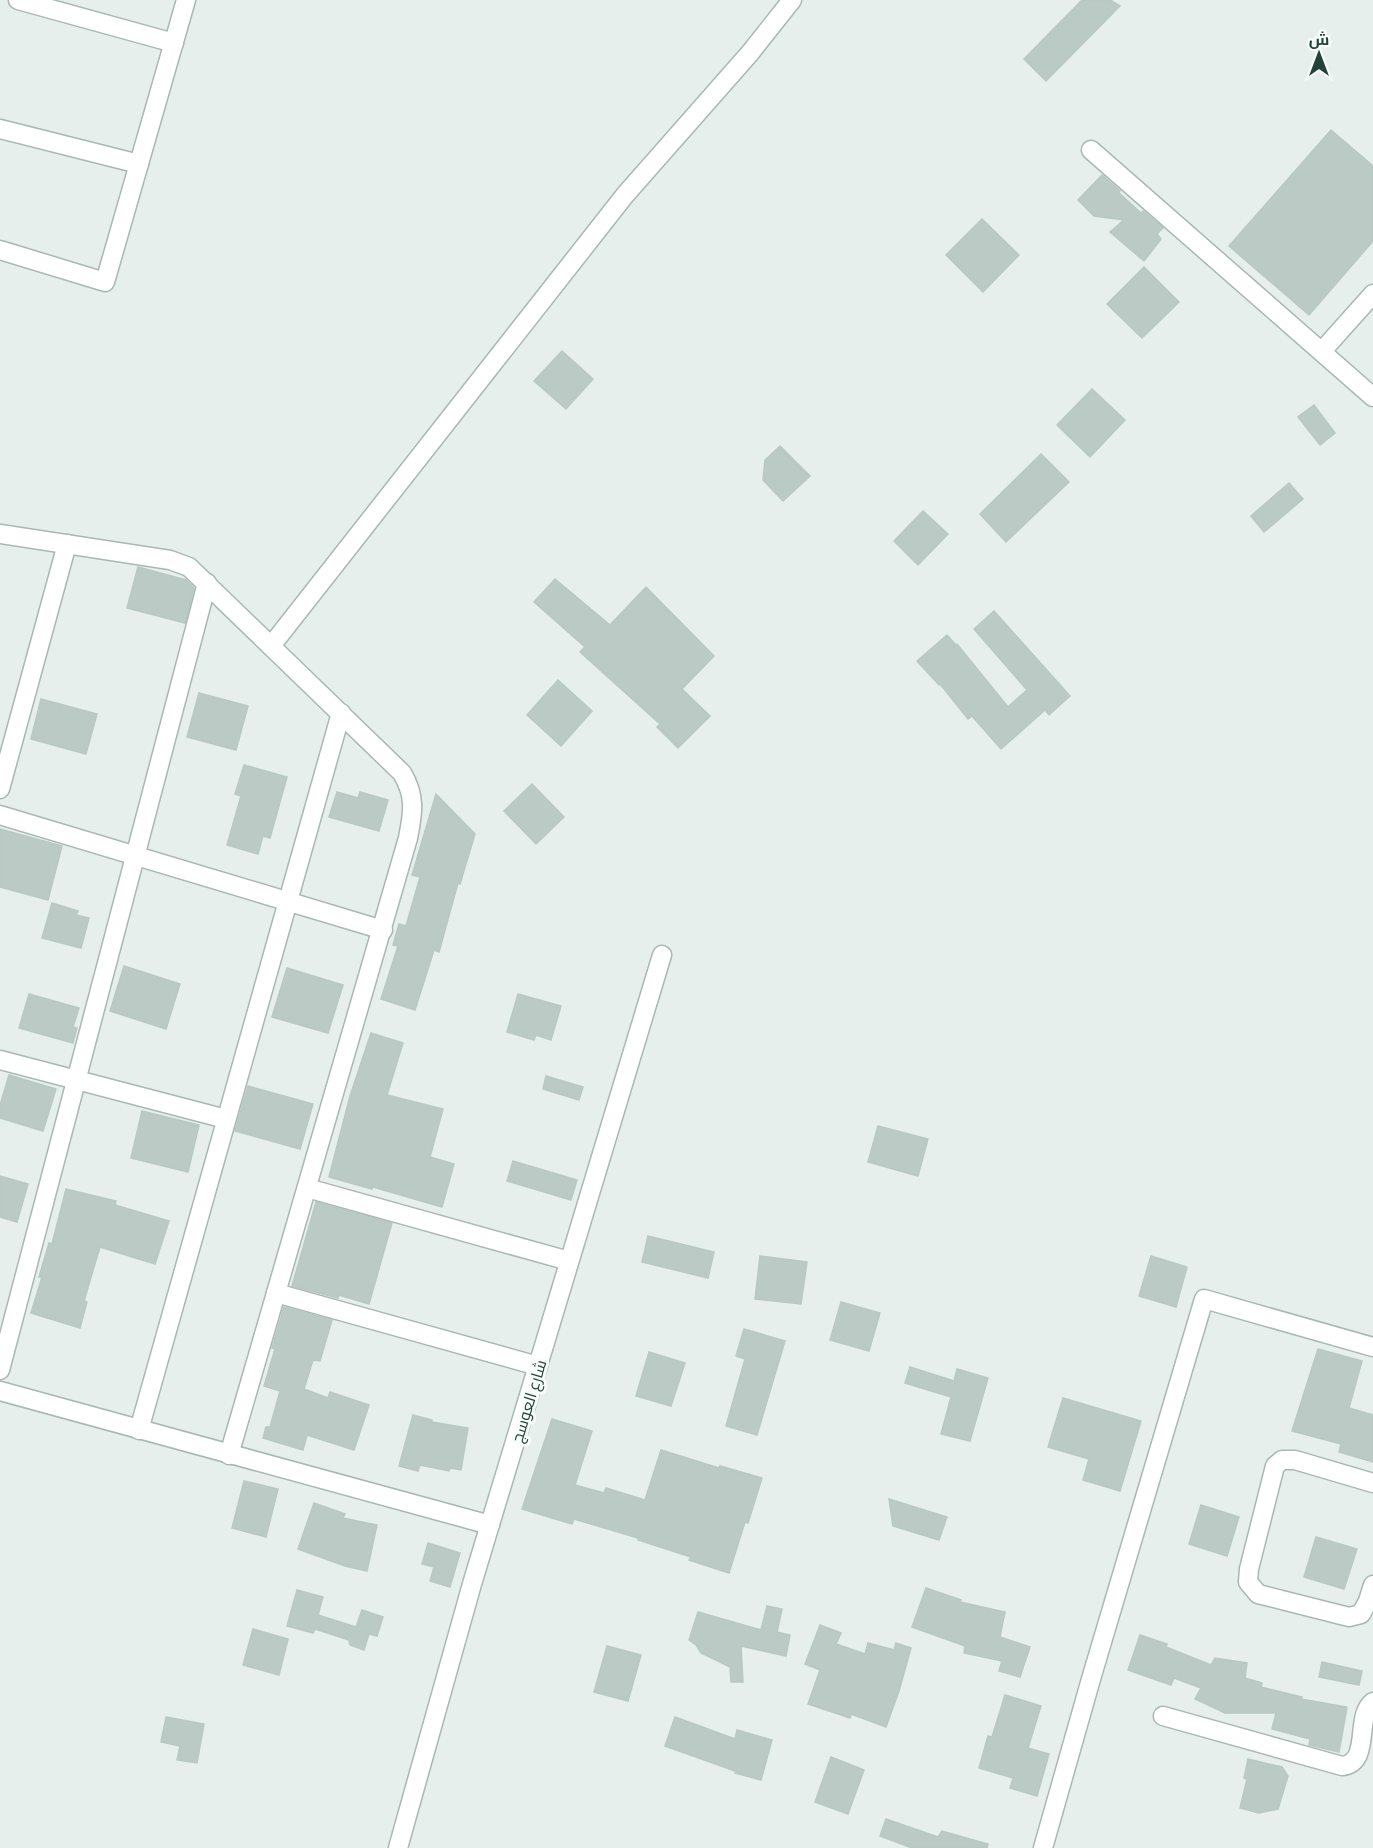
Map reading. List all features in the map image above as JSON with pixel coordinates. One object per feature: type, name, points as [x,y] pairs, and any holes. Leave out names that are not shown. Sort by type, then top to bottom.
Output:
[{"type":"street","points":[[18,0],[174,43]]},
{"type":"street","points":[[0,250],[105,282],[186,0]]},
{"type":"street","points":[[271,646],[625,195],[750,53],[792,0]]},
{"type":"street","points":[[0,129],[139,164]]},
{"type":"street","points":[[1091,150],[1373,397]]},
{"type":"street","points":[[1322,351],[1373,294]]},
{"type":"street","points":[[0,534],[180,562],[195,571],[402,773],[410,786],[413,802],[408,838],[229,1455]]},
{"type":"street","points":[[0,789],[67,544]]},
{"type":"street","points":[[0,1370],[207,583]]},
{"type":"street","points":[[139,1430],[341,713]]},
{"type":"street","points":[[0,815],[383,930]]},
{"type":"street","name":"شارع العوسج","points":[[398,1848],[490,1525],[662,955]]},
{"type":"street","points":[[0,1060],[226,1119]]},
{"type":"street","points":[[307,1188],[569,1261]]},
{"type":"street","points":[[276,1293],[538,1366]]},
{"type":"street","points":[[1043,1848],[1204,1299],[1373,1347]]},
{"type":"street","points":[[0,1391],[490,1525]]},
{"type":"street","points":[[1373,1483],[1294,1460],[1282,1460],[1275,1466],[1249,1569],[1248,1582],[1258,1594],[1349,1617],[1361,1614],[1373,1585]]},
{"type":"street","points":[[1163,1716],[1347,1766],[1357,1758],[1366,1711],[1373,1702]]},
{"type":"building","points":[[1082,0],[1110,0],[1120,6],[1046,81],[1024,59]]},
{"type":"building","points":[[1331,130],[1373,166],[1373,241],[1309,315],[1229,246]]},
{"type":"building","points":[[1102,175],[1141,213],[1143,211],[1163,228],[1157,234],[1161,239],[1144,261],[1110,232],[1124,220],[1094,216],[1078,200]]},
{"type":"building","points":[[982,219],[1019,255],[983,292],[946,255]]},
{"type":"building","points":[[1144,267],[1179,302],[1142,338],[1107,304]]},
{"type":"building","points":[[562,351],[593,379],[566,409],[534,381]]},
{"type":"building","points":[[1092,389],[1125,420],[1090,457],[1057,425]]},
{"type":"building","points":[[1314,405],[1335,433],[1320,445],[1298,417]]},
{"type":"building","points":[[780,446],[810,476],[783,501],[763,480],[765,460]]},
{"type":"building","points":[[1041,454],[1069,482],[1006,542],[980,514]]},
{"type":"building","points":[[1289,483],[1303,499],[1264,532],[1251,516]]},
{"type":"building","points":[[923,511],[948,534],[918,565],[894,541]]},
{"type":"building","points":[[138,567],[186,580],[194,588],[185,623],[127,608]]},
{"type":"building","points":[[555,579],[610,625],[646,587],[714,656],[682,689],[710,716],[678,748],[657,727],[660,724],[580,652],[585,647],[534,602]]},
{"type":"building","points":[[994,611],[1070,696],[1049,715],[1045,710],[1001,749],[972,716],[968,719],[940,684],[917,661],[947,635],[957,644],[1008,707],[1027,690],[974,629]]},
{"type":"building","points":[[558,680],[592,711],[561,746],[527,715]]},
{"type":"building","points":[[199,693],[248,706],[236,750],[187,737]]},
{"type":"building","points":[[41,699],[97,714],[86,754],[31,739]]},
{"type":"building","points":[[244,765],[287,777],[270,838],[263,836],[258,854],[227,845],[241,796],[235,794]]},
{"type":"building","points":[[532,784],[564,817],[536,844],[504,811]]},
{"type":"building","points":[[337,792],[358,798],[360,792],[388,800],[379,831],[329,817]]},
{"type":"building","points":[[436,794],[475,834],[460,884],[458,883],[439,952],[434,950],[415,1010],[381,999],[398,946],[393,945],[399,924],[406,926],[420,877],[412,875]]},
{"type":"building","points":[[0,829],[62,846],[48,900],[0,887]]},
{"type":"building","points":[[52,903],[78,911],[76,915],[89,918],[81,948],[42,938]]},
{"type":"building","points":[[124,966],[180,984],[166,1029],[110,1011]]},
{"type":"building","points":[[287,968],[343,985],[328,1033],[272,1017]]},
{"type":"building","points":[[29,994],[79,1008],[73,1027],[77,1028],[73,1043],[19,1028]]},
{"type":"building","points":[[518,994],[561,1006],[551,1040],[536,1035],[534,1040],[507,1032]]},
{"type":"building","points":[[371,1033],[403,1043],[387,1095],[443,1109],[430,1157],[454,1164],[442,1207],[329,1177],[350,1096]]},
{"type":"building","points":[[9,1075],[56,1089],[43,1131],[0,1118],[0,1105]]},
{"type":"building","points":[[546,1076],[583,1087],[579,1100],[543,1089]]},
{"type":"building","points":[[248,1086],[313,1104],[300,1149],[235,1131]]},
{"type":"building","points":[[142,1111],[199,1125],[188,1172],[131,1158]]},
{"type":"building","points":[[878,1126],[928,1139],[918,1176],[868,1162]]},
{"type":"building","points":[[513,1161],[577,1180],[571,1200],[507,1181]]},
{"type":"building","points":[[0,1176],[28,1184],[17,1222],[0,1217]]},
{"type":"building","points":[[66,1189],[116,1201],[115,1205],[169,1221],[155,1264],[100,1247],[84,1301],[87,1302],[80,1328],[31,1313],[42,1277],[39,1277],[49,1243],[52,1244]]},
{"type":"building","points":[[316,1202],[392,1223],[369,1304],[339,1295],[338,1298],[292,1286]]},
{"type":"building","points":[[648,1236],[714,1252],[708,1278],[642,1262]]},
{"type":"building","points":[[760,1256],[807,1262],[801,1304],[755,1299]]},
{"type":"building","points":[[1151,1256],[1187,1267],[1176,1307],[1139,1296]]},
{"type":"building","points":[[841,1302],[880,1313],[869,1351],[830,1340]]},
{"type":"building","points":[[284,1307],[332,1320],[320,1361],[313,1360],[304,1389],[328,1398],[330,1392],[369,1405],[354,1450],[307,1435],[303,1450],[263,1438],[266,1427],[270,1427],[280,1391],[264,1386]]},
{"type":"building","points":[[744,1329],[785,1341],[757,1435],[726,1426],[745,1359],[736,1356]]},
{"type":"building","points":[[1318,1349],[1362,1361],[1349,1408],[1373,1415],[1373,1462],[1339,1452],[1341,1444],[1292,1431]]},
{"type":"building","points":[[649,1352],[685,1363],[671,1406],[636,1396]]},
{"type":"building","points":[[910,1367],[954,1381],[957,1369],[988,1378],[970,1441],[941,1434],[951,1397],[905,1383]]},
{"type":"building","points":[[1063,1398],[1141,1421],[1120,1491],[1083,1480],[1089,1459],[1048,1447]]},
{"type":"building","points":[[413,1415],[432,1420],[432,1422],[468,1428],[461,1470],[450,1468],[449,1471],[420,1465],[418,1471],[399,1466]]},
{"type":"building","points":[[552,1419],[592,1431],[575,1485],[604,1493],[606,1488],[645,1500],[661,1450],[719,1468],[720,1466],[762,1478],[729,1573],[689,1560],[691,1557],[638,1540],[638,1538],[574,1519],[572,1524],[522,1509]]},
{"type":"building","points":[[244,1481],[278,1489],[266,1537],[232,1528]]},
{"type":"building","points":[[889,1499],[947,1517],[939,1540],[893,1526]]},
{"type":"building","points":[[314,1503],[345,1514],[343,1518],[377,1525],[367,1571],[345,1566],[298,1549]]},
{"type":"building","points":[[1201,1505],[1239,1517],[1227,1556],[1189,1544]]},
{"type":"building","points":[[1316,1537],[1357,1549],[1344,1589],[1304,1577]]},
{"type":"building","points":[[428,1543],[460,1553],[450,1587],[430,1581],[434,1567],[422,1564]]},
{"type":"building","points":[[926,1588],[961,1600],[960,1602],[1005,1612],[1000,1637],[1030,1647],[1020,1677],[999,1671],[1002,1661],[964,1653],[965,1646],[912,1627]]},
{"type":"building","points":[[297,1590],[323,1597],[318,1615],[356,1627],[362,1610],[383,1617],[377,1636],[369,1634],[364,1650],[350,1645],[349,1640],[315,1629],[313,1633],[287,1626]]},
{"type":"building","points":[[767,1606],[782,1609],[777,1632],[790,1635],[786,1656],[741,1646],[743,1682],[731,1682],[730,1667],[701,1653],[689,1640],[698,1612],[761,1630]]},
{"type":"building","points":[[820,1625],[841,1633],[836,1644],[865,1654],[868,1643],[894,1650],[896,1643],[911,1648],[886,1727],[851,1714],[850,1718],[808,1704],[820,1670],[805,1664]]},
{"type":"building","points":[[253,1629],[288,1639],[279,1675],[243,1665]]},
{"type":"building","points":[[1140,1635],[1167,1644],[1166,1647],[1211,1665],[1215,1658],[1247,1663],[1245,1678],[1262,1683],[1261,1687],[1302,1697],[1301,1699],[1347,1707],[1339,1752],[1309,1745],[1310,1739],[1272,1729],[1276,1713],[1225,1713],[1195,1699],[1201,1688],[1174,1678],[1171,1685],[1128,1670]]},
{"type":"building","points":[[607,1646],[641,1655],[628,1701],[594,1692]]},
{"type":"building","points":[[1322,1662],[1362,1671],[1359,1685],[1319,1677]]},
{"type":"building","points":[[1005,1695],[1041,1706],[1028,1748],[1049,1754],[1037,1796],[1010,1788],[1013,1778],[979,1768],[988,1736],[992,1737]]},
{"type":"building","points":[[166,1717],[204,1724],[197,1763],[177,1760],[180,1746],[161,1742]]},
{"type":"building","points":[[675,1717],[735,1739],[737,1730],[772,1740],[761,1780],[735,1773],[735,1771],[665,1746]]},
{"type":"building","points":[[831,1757],[864,1770],[848,1814],[815,1802]]},
{"type":"building","points":[[1248,1759],[1282,1767],[1288,1776],[1278,1809],[1259,1813],[1240,1808],[1247,1779],[1244,1778]]},
{"type":"building","points":[[886,1819],[938,1837],[942,1831],[988,1844],[987,1848],[912,1848],[880,1836]]}]
